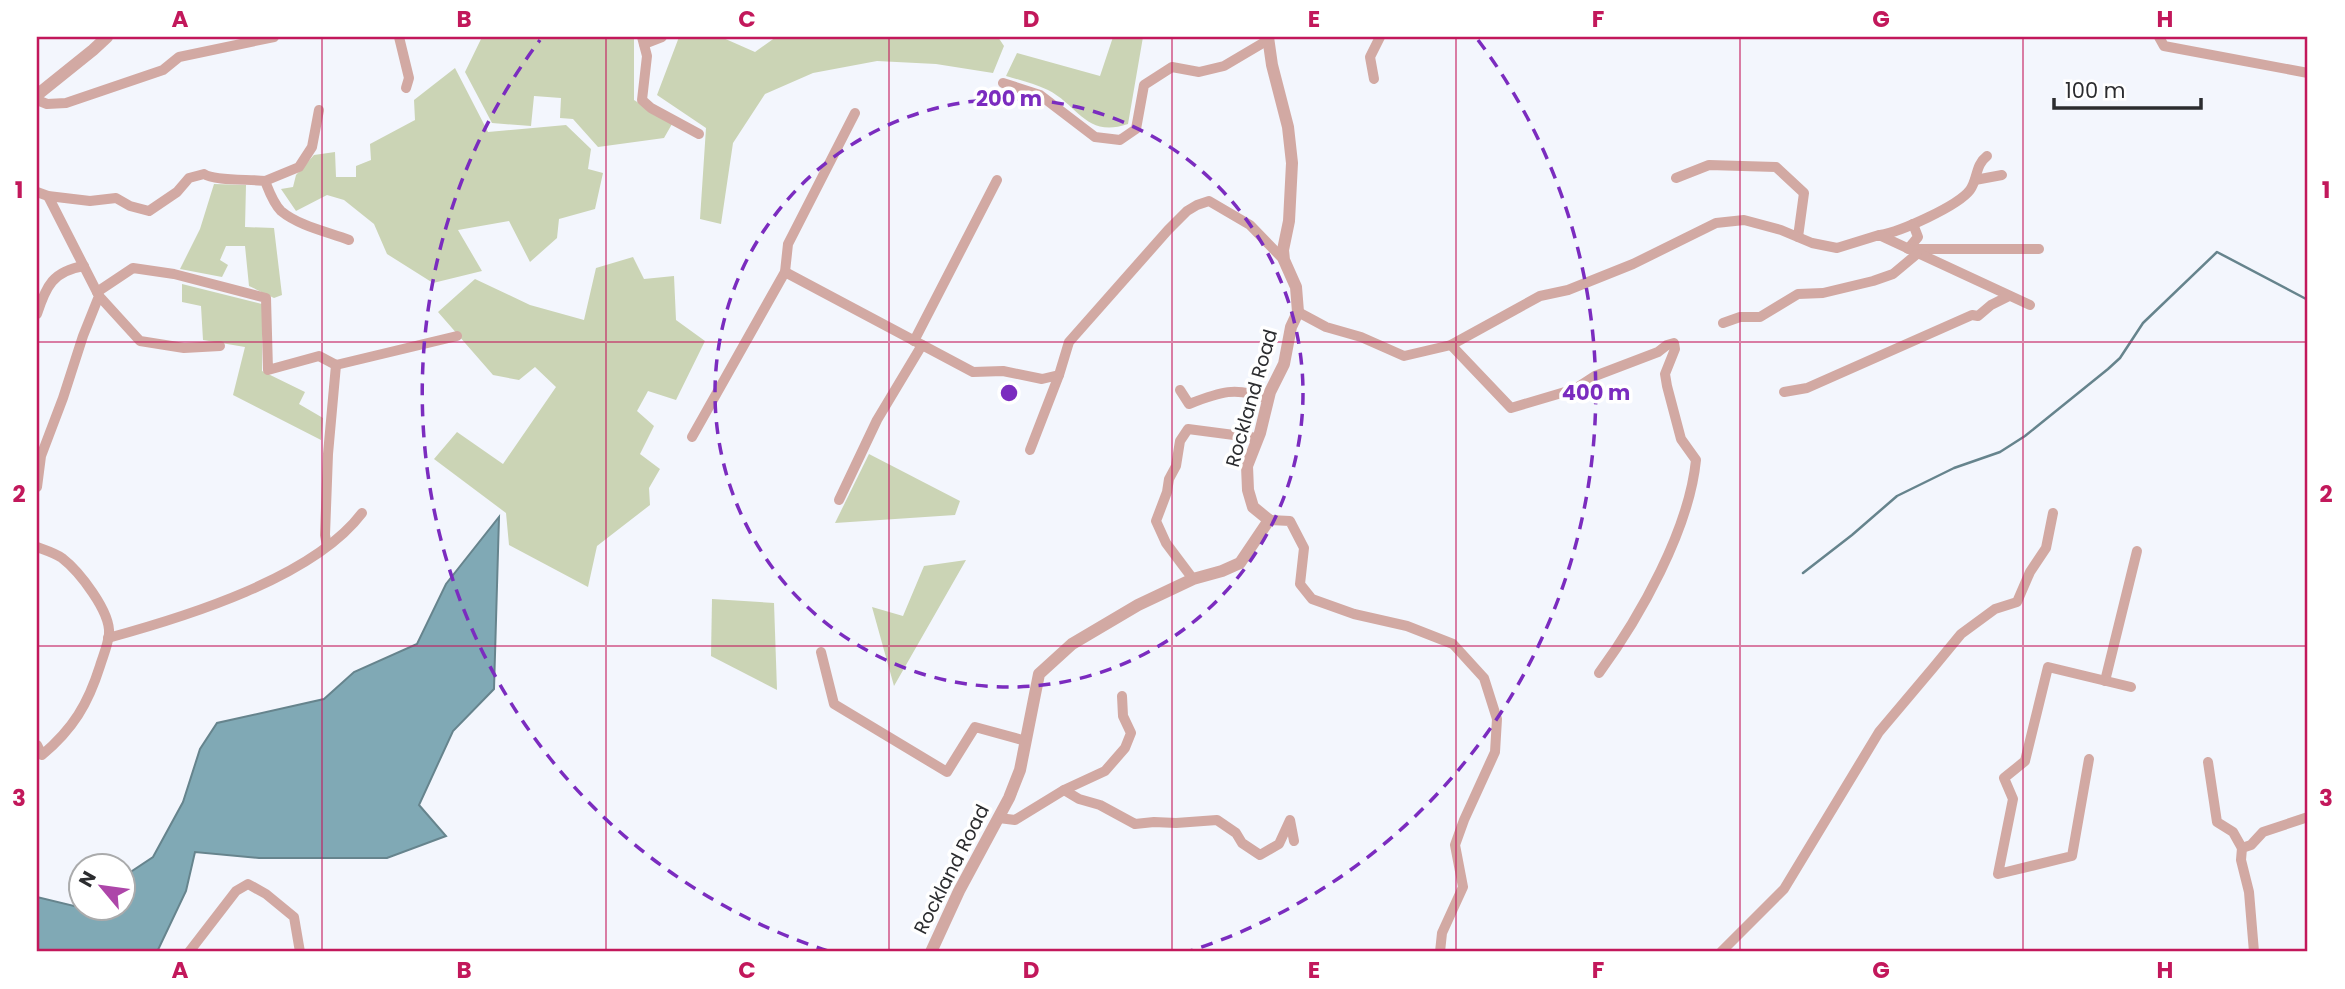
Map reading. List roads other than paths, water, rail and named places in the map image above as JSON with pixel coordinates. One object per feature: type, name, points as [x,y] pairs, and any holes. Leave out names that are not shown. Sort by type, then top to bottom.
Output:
[{"type":"street","points":[[107,37],[37,97],[47,104],[65,103],[163,70],[179,57],[274,37]]},
{"type":"street","points":[[399,37],[409,78],[406,88]]},
{"type":"street","points":[[663,37],[643,40],[647,55],[642,100],[651,108],[699,134]]},
{"type":"street","points":[[1374,79],[1370,57],[1380,37]]},
{"type":"street","points":[[2159,37],[2164,46],[2308,73]]},
{"type":"street","points":[[1003,83],[1040,94],[1095,137],[1120,140],[1136,129],[1144,85],[1172,68],[1199,72],[1224,66],[1268,38]]},
{"type":"street","name":"Rockland Road","points":[[931,952],[959,891],[999,818],[1020,770],[1040,674],[1072,644],[1138,605],[1193,579],[1240,563],[1269,520],[1253,507],[1248,490],[1247,466],[1268,399],[1284,364],[1291,327],[1298,312],[1296,287],[1284,260],[1283,250],[1289,221],[1292,163],[1289,127],[1272,65],[1268,38]]},
{"type":"street","points":[[37,192],[48,196],[90,201],[116,198],[149,211],[177,192],[189,178],[204,174],[211,179],[242,178],[264,181],[299,167],[312,147],[319,110]]},
{"type":"street","points":[[785,272],[692,437],[786,272],[788,244],[855,113]]},
{"type":"street","points":[[1298,312],[1326,327],[1361,337],[1404,356],[1451,345],[1540,296],[1568,289],[1633,264],[1716,223],[1744,220],[1812,243],[1837,248],[1899,232],[1969,192],[1979,164],[1987,156]]},
{"type":"street","points":[[1676,178],[1709,165],[1776,167],[1804,193],[1798,237]]},
{"type":"street","points":[[1975,180],[2002,176]]},
{"type":"street","points":[[839,500],[997,180]]},
{"type":"street","points":[[264,181],[272,199],[281,210],[303,224],[349,240]]},
{"type":"street","points":[[48,196],[98,294],[140,341],[184,348],[220,346]]},
{"type":"street","points":[[1030,450],[1069,342],[1187,211],[1209,201],[1250,225],[1284,260]]},
{"type":"street","points":[[1723,323],[1740,317],[1760,317],[1798,294],[1823,293],[1893,274],[1913,251],[1918,237],[1913,224]]},
{"type":"street","points":[[1879,236],[2030,305]]},
{"type":"street","points":[[1913,251],[2039,249]]},
{"type":"street","points":[[37,314],[45,289],[68,269],[84,266]]},
{"type":"street","points":[[37,487],[41,456],[98,294],[133,268],[174,274],[266,299],[268,370],[319,356],[336,365],[457,336]]},
{"type":"street","points":[[785,272],[973,372],[1003,371],[1042,379],[1059,375]]},
{"type":"street","points":[[1784,392],[1807,388],[1972,314],[1978,316],[1991,305],[2009,296]]},
{"type":"street","points":[[1451,345],[1511,408],[1575,389],[1595,376],[1658,352],[1674,343],[1675,349],[1665,374],[1681,439],[1696,460],[1694,479],[1667,556],[1625,638],[1599,673]]},
{"type":"street","points":[[327,546],[325,535],[328,454],[336,365]]},
{"type":"street","points":[[1180,390],[1189,404],[1222,392],[1251,392],[1268,399]]},
{"type":"street","points":[[1193,579],[1166,543],[1156,521],[1167,492],[1168,479],[1176,466],[1180,440],[1188,429],[1257,438]]},
{"type":"street","points":[[108,638],[173,620],[273,580],[327,546],[351,527],[362,513]]},
{"type":"street","points":[[1721,952],[1784,889],[1879,732],[1961,634],[1995,609],[2017,602],[2030,572],[2046,548],[2053,513]]},
{"type":"street","points":[[1269,520],[1290,521],[1304,548],[1300,584],[1312,598],[1354,614],[1407,626],[1453,644],[1484,678],[1497,719],[1495,752],[1455,845],[1463,887],[1448,915],[1440,952]]},
{"type":"street","points":[[37,547],[59,556],[78,572],[98,602],[110,632],[96,680],[84,708],[62,738],[39,757]]},
{"type":"street","points":[[2105,681],[2137,551]]},
{"type":"street","points":[[821,652],[834,704],[947,772],[975,727],[1026,741]]},
{"type":"street","points":[[2089,759],[2072,856],[1998,874],[2012,799],[2004,778],[2025,761],[2048,667],[2131,687]]},
{"type":"street","points":[[999,818],[1015,820],[1065,790],[1105,771],[1125,748],[1131,733],[1123,716],[1122,696]]},
{"type":"street","points":[[37,744],[39,757]]},
{"type":"street","points":[[2208,761],[2217,822],[2233,832],[2242,848],[2241,860],[2249,892],[2254,952]]},
{"type":"street","points":[[1065,790],[1135,824],[1217,820],[1236,833],[1242,844],[1260,855],[1279,844],[1290,820],[1294,841]]},
{"type":"street","points":[[2242,848],[2250,845],[2263,832],[2279,825],[2295,824],[2308,817]]},
{"type":"street","points":[[189,952],[236,891],[248,884],[266,894],[294,917],[300,952]]},
{"type":"water","points":[[499,517],[494,689],[453,731],[419,805],[446,836],[387,858],[259,858],[195,852],[186,891],[157,952],[37,952],[37,897],[66,904],[66,922],[136,922],[136,868],[153,857],[183,802],[200,749],[217,723],[324,699],[354,672],[417,644],[446,584]]},
{"type":"waterway","points":[[1803,573],[1897,496],[1954,468],[2000,452],[2025,436],[2120,358],[2143,323],[2217,252],[2308,300]]}]
